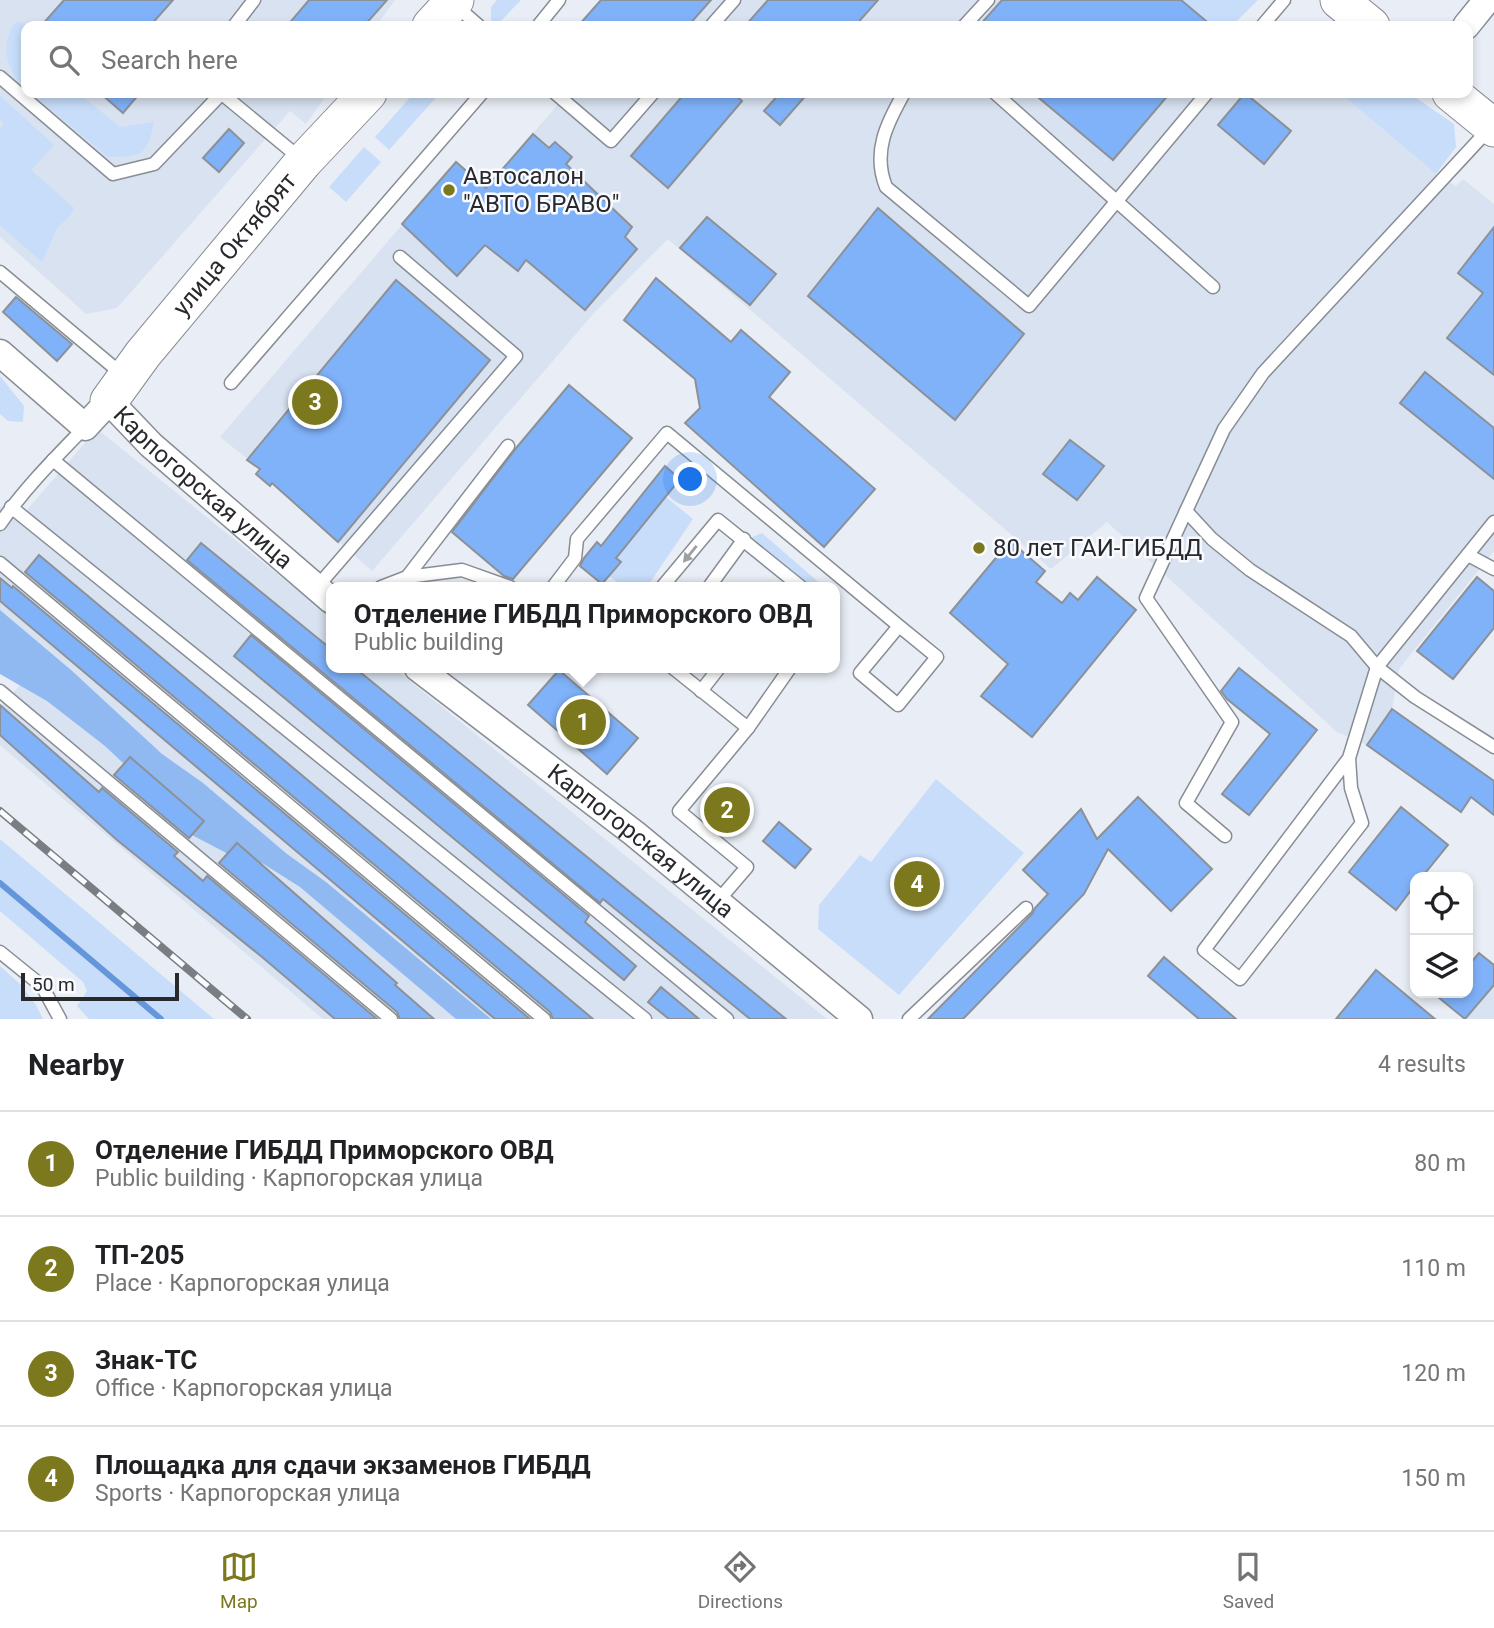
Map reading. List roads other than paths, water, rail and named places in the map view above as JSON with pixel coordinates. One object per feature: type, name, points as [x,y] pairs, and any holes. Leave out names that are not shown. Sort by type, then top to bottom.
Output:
[{"type":"street","points":[[1339,0],[1365,21]]},
{"type":"street","points":[[1470,21],[1487,0]]},
{"type":"street","name":"улица Октябрят","points":[[118,389],[143,354],[304,161],[363,98]]},
{"type":"street","points":[[1457,98],[1493,127]]},
{"type":"street","name":"Карпогорская улица","points":[[0,353],[85,428]]},
{"type":"street","points":[[85,428],[118,389]]},
{"type":"street","name":"Карпогорская улица","points":[[118,389],[151,445],[324,594]]},
{"type":"street","name":"Карпогорская улица","points":[[425,673],[635,834],[859,1019]]},
{"type":"lane","points":[[238,21],[254,0]]},
{"type":"lane","points":[[542,21],[559,0]]},
{"type":"lane","points":[[715,21],[734,0]]},
{"type":"lane","points":[[969,21],[988,0]]},
{"type":"lane","points":[[1266,21],[1284,0]]},
{"type":"lane","points":[[0,76],[21,94]]},
{"type":"lane","points":[[25,98],[113,174],[154,164],[216,98]]},
{"type":"lane","points":[[227,98],[304,161]]},
{"type":"lane","points":[[231,383],[478,98]]},
{"type":"lane","points":[[561,98],[611,141],[649,98]]},
{"type":"lane","points":[[901,98],[885,126],[880,171],[886,187],[1029,306],[1203,98]]},
{"type":"lane","points":[[1001,98],[1213,287]]},
{"type":"lane","points":[[1224,836],[1186,803],[1232,722],[1146,598],[1224,429],[1262,373],[1493,127]]},
{"type":"lane","points":[[334,582],[516,356],[400,257]]},
{"type":"lane","points":[[0,272],[118,389]]},
{"type":"lane","points":[[0,524],[53,460],[85,428]]},
{"type":"lane","points":[[557,582],[575,558],[577,539],[667,433],[937,657],[898,705],[860,673],[899,626]]},
{"type":"lane","points":[[407,577],[508,446]]},
{"type":"lane","points":[[53,460],[727,1019]]},
{"type":"lane","points":[[11,508],[645,1019]]},
{"type":"lane","points":[[1186,512],[1212,539],[1250,570],[1351,636],[1377,667],[1415,696],[1494,747]]},
{"type":"lane","points":[[667,582],[718,520],[795,582]]},
{"type":"lane","points":[[1349,758],[1351,788],[1362,822],[1240,979],[1204,950],[1349,758],[1377,667],[1494,522]]},
{"type":"lane","points":[[713,582],[744,539]]},
{"type":"lane","points":[[1468,555],[1494,569]]},
{"type":"lane","points":[[0,562],[544,1019]]},
{"type":"lane","points":[[394,582],[407,577],[462,570],[496,582]]},
{"type":"lane","points":[[783,582],[787,576]]},
{"type":"lane","points":[[679,673],[748,728]]},
{"type":"lane","points":[[701,691],[715,673]]},
{"type":"lane","points":[[717,902],[747,867],[679,811],[748,728],[786,673]]},
{"type":"lane","points":[[0,691],[391,1019]]},
{"type":"lane","points":[[909,1019],[1026,908]]},
{"type":"lane","points":[[0,952],[43,986],[60,1019]]},
{"type":"waterway","points":[[0,883],[161,1019]]},
{"type":"railway","points":[[0,811],[247,1019]]},
{"type":"place","name":"Автосалон \"АВТО БРАВО\"","points":[[449,190]]},
{"type":"place","name":"Знак-ТС","points":[[315,402]]},
{"type":"place","name":"80 лет ГАИ-ГИБДД","points":[[979,548]]},
{"type":"place","name":"Отделение ГИБДД Приморского ОВД","points":[[583,722]]},
{"type":"place","name":"ТП-205","points":[[727,810]]},
{"type":"place","name":"Площадка для сдачи экзаменов ГИБДД","points":[[917,884]]}]
